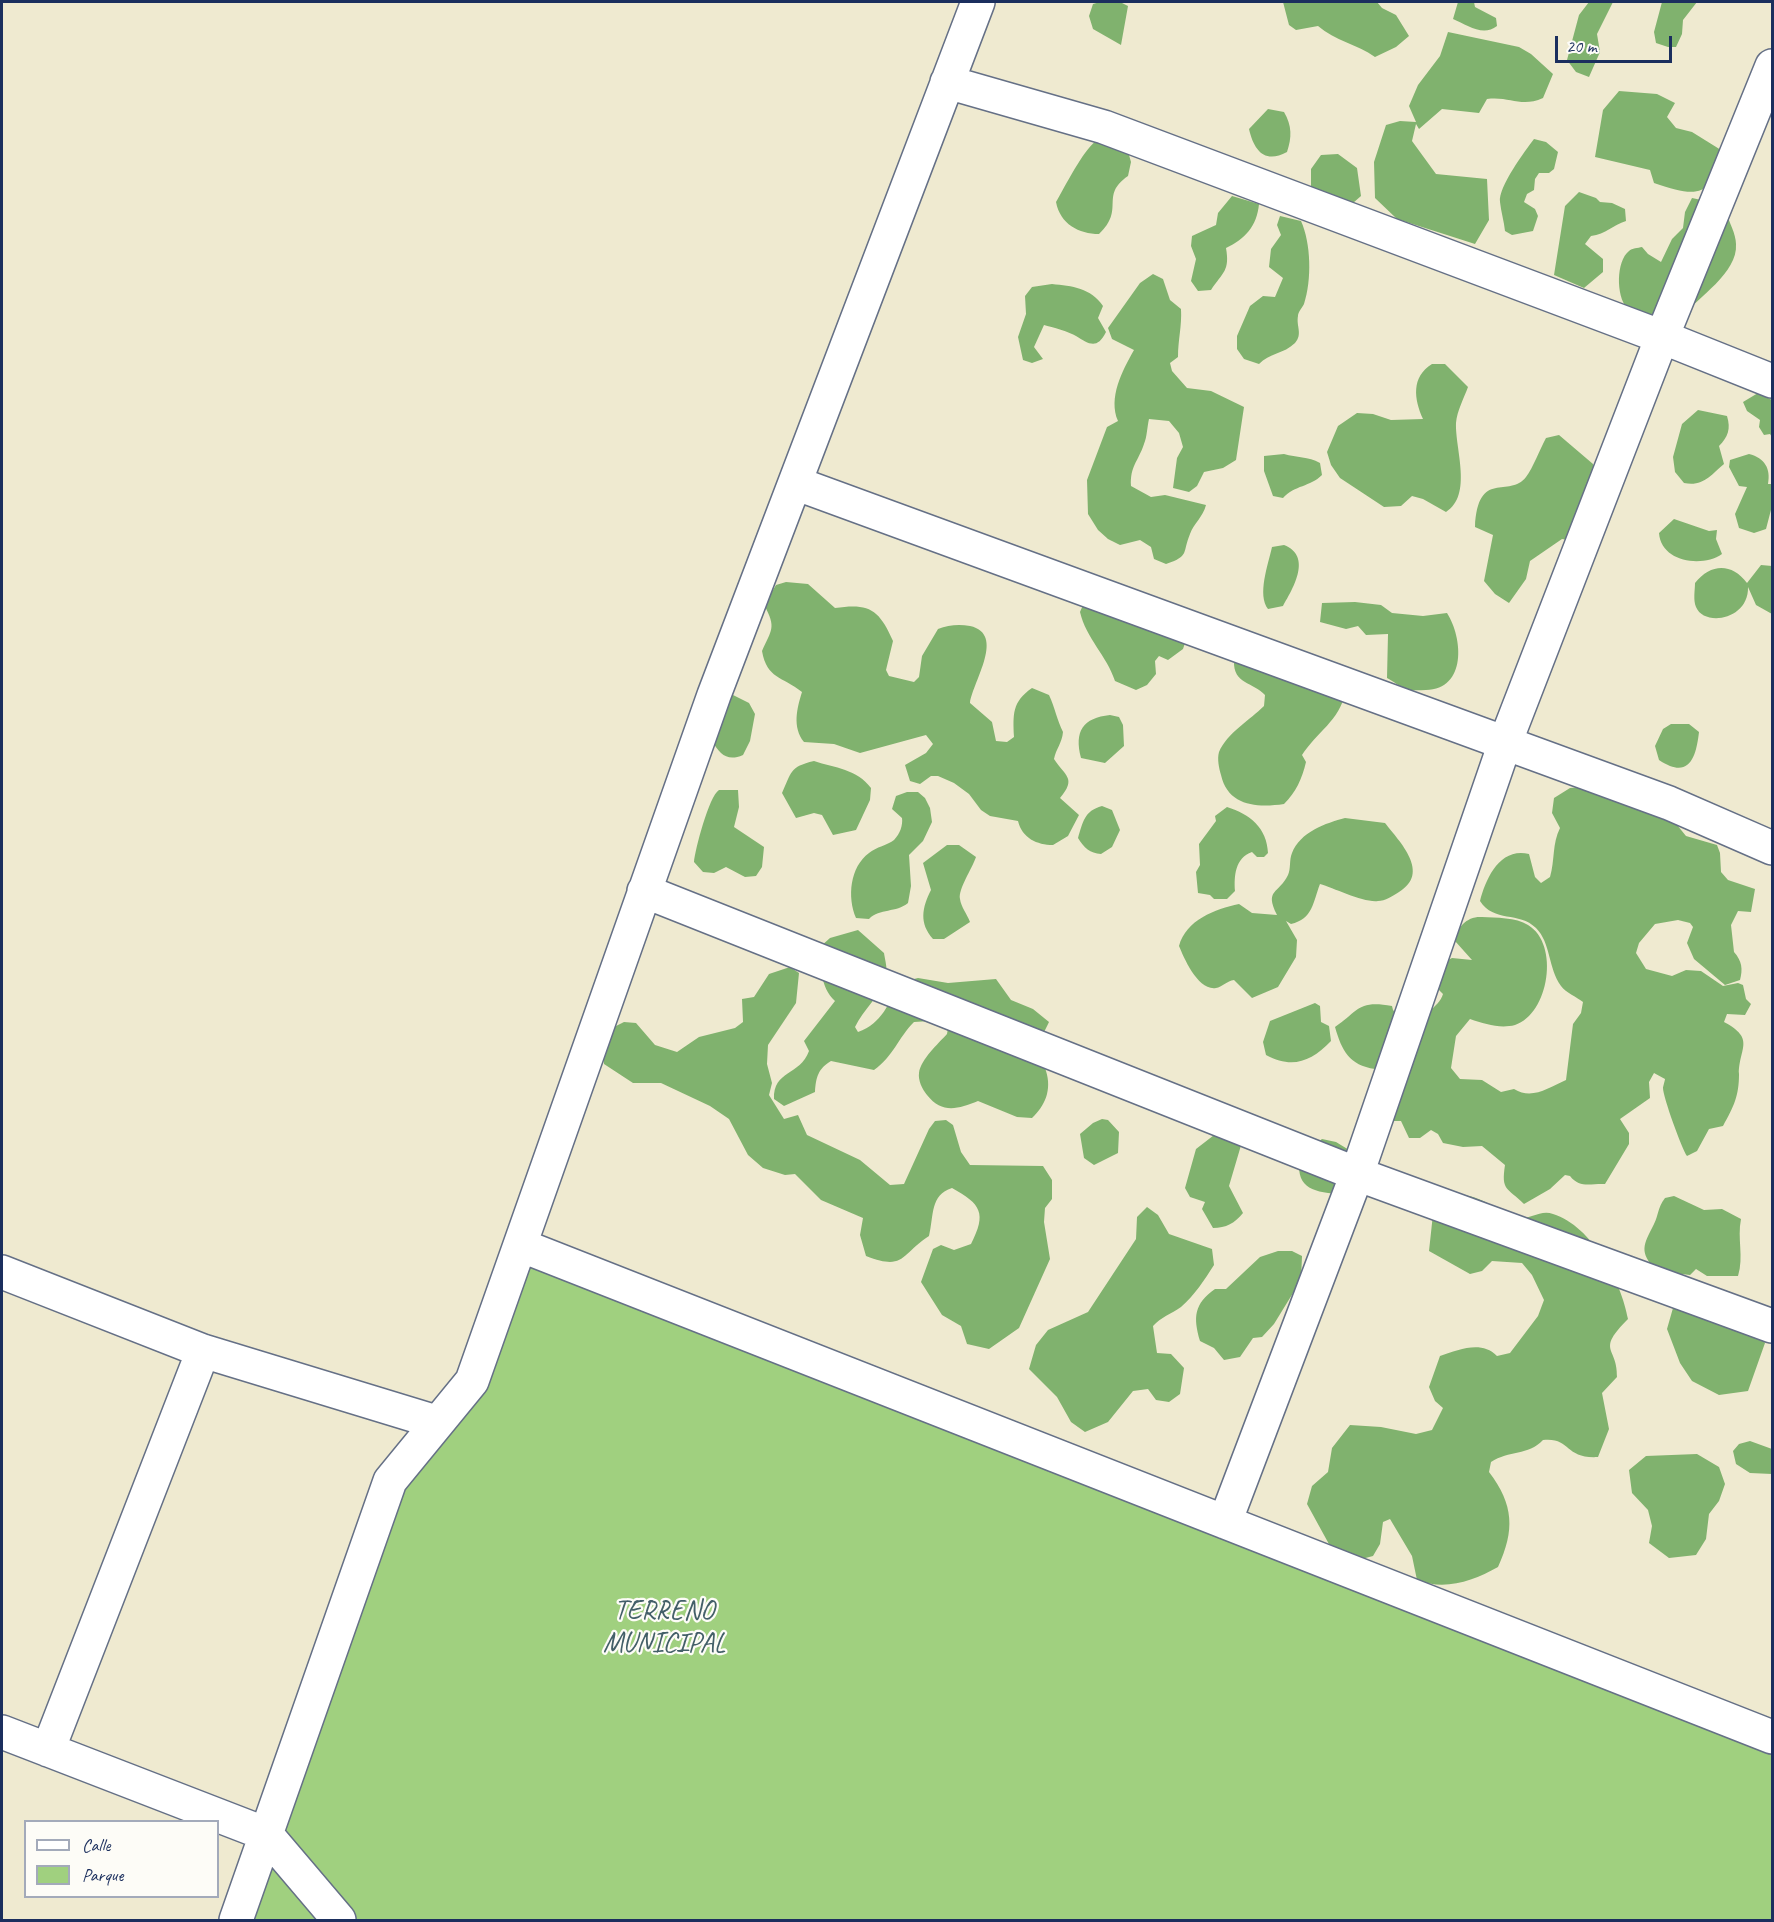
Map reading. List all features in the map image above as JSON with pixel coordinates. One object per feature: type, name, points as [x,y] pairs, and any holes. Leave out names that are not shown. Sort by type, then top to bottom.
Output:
[{"type":"street","points":[[236,1920],[390,1481],[471,1381],[714,695],[978,2]]},
{"type":"street","points":[[1225,1522],[1357,1174],[1505,743],[1662,337],[1773,66]]},
{"type":"street","points":[[947,82],[1104,127],[1773,381]]},
{"type":"street","points":[[795,483],[1669,803],[1773,848]]},
{"type":"street","points":[[644,891],[1357,1174],[1773,1326]]},
{"type":"street","points":[[519,1245],[1773,1737]]},
{"type":"street","points":[[2,1272],[203,1351],[436,1422]]},
{"type":"street","points":[[48,1750],[203,1351]]},
{"type":"street","points":[[2,1732],[266,1834],[339,1920]]},
{"type":"green space","points":[[1120,2],[1128,6],[1121,45],[1093,29],[1089,16],[1093,4]]},
{"type":"green space","points":[[1283,2],[1377,2],[1382,8],[1396,15],[1409,36],[1396,47],[1375,57],[1318,26],[1296,30],[1289,25]]},
{"type":"green space","points":[[1458,2],[1474,2],[1475,7],[1496,18],[1497,26],[1481,30],[1453,19]]},
{"type":"green space","points":[[1589,2],[1613,2],[1597,34],[1600,52],[1589,77],[1576,72],[1567,60],[1579,15]]},
{"type":"green space","points":[[1662,2],[1697,2],[1683,20],[1682,34],[1676,47],[1656,43],[1654,32]]},
{"type":"green space","points":[[1448,32],[1519,47],[1531,54],[1553,74],[1543,98],[1535,101],[1487,99],[1479,113],[1442,109],[1419,129],[1416,124],[1412,141],[1436,174],[1487,179],[1489,220],[1475,244],[1397,219],[1375,198],[1374,162],[1386,125],[1400,121],[1416,122],[1409,106],[1418,85],[1440,56]]},
{"type":"green space","points":[[1619,91],[1657,94],[1675,103],[1667,117],[1676,128],[1692,132],[1729,155],[1707,186],[1692,192],[1669,188],[1654,183],[1650,170],[1595,157],[1603,110]]},
{"type":"green space","points":[[1268,109],[1284,112],[1289,122],[1290,132],[1287,152],[1272,157],[1257,149],[1249,129]]},
{"type":"green space","points":[[1534,139],[1546,142],[1558,152],[1554,169],[1549,173],[1539,173],[1535,179],[1534,190],[1527,194],[1524,202],[1535,209],[1538,216],[1533,231],[1512,235],[1505,231],[1500,206],[1501,195],[1513,169]]},
{"type":"green space","points":[[1096,141],[1127,148],[1131,162],[1128,176],[1115,190],[1111,217],[1107,225],[1099,234],[1092,234],[1078,230],[1066,222],[1056,202],[1080,161]]},
{"type":"green space","points":[[1338,154],[1357,168],[1361,196],[1353,203],[1341,206],[1322,197],[1311,187],[1311,169],[1321,155]]},
{"type":"green space","points":[[1579,192],[1596,198],[1600,202],[1612,203],[1625,209],[1626,221],[1591,236],[1585,244],[1603,259],[1603,272],[1584,288],[1554,275],[1565,206]]},
{"type":"green space","points":[[1232,196],[1259,204],[1256,219],[1244,236],[1226,248],[1226,267],[1211,290],[1198,291],[1191,281],[1196,259],[1191,246],[1192,236],[1216,225],[1218,213]]},
{"type":"green space","points":[[1692,198],[1706,201],[1726,212],[1736,240],[1735,255],[1731,265],[1716,284],[1682,317],[1653,318],[1632,312],[1623,303],[1619,287],[1620,270],[1625,256],[1632,249],[1642,247],[1661,262],[1672,239],[1683,228],[1685,212]]},
{"type":"green space","points":[[1280,216],[1301,221],[1308,251],[1307,294],[1298,314],[1299,333],[1295,343],[1259,364],[1244,359],[1237,349],[1237,336],[1250,306],[1263,296],[1275,297],[1283,278],[1269,267],[1271,249],[1281,235],[1277,225]]},
{"type":"green space","points":[[1153,274],[1163,279],[1170,300],[1181,309],[1178,357],[1170,363],[1172,371],[1187,388],[1211,391],[1244,407],[1236,460],[1223,468],[1204,472],[1197,486],[1189,492],[1173,488],[1177,458],[1183,447],[1179,433],[1169,421],[1149,419],[1145,441],[1132,474],[1131,486],[1151,497],[1165,495],[1206,505],[1192,530],[1182,556],[1166,564],[1154,559],[1151,547],[1140,540],[1120,545],[1108,539],[1098,530],[1088,514],[1087,480],[1107,427],[1118,421],[1115,403],[1118,385],[1134,350],[1112,339],[1108,328],[1140,283]]},
{"type":"green space","points":[[1052,284],[1080,289],[1093,295],[1103,306],[1098,318],[1106,332],[1103,338],[1092,344],[1070,333],[1044,325],[1034,347],[1043,359],[1032,363],[1023,360],[1018,337],[1026,314],[1025,296],[1032,287]]},
{"type":"green space","points":[[1432,364],[1445,364],[1468,387],[1456,423],[1461,471],[1459,495],[1446,512],[1423,499],[1412,496],[1401,506],[1384,507],[1340,478],[1331,465],[1327,452],[1338,426],[1357,413],[1373,414],[1391,420],[1423,419],[1416,389],[1420,375]]},
{"type":"green space","points":[[1758,393],[1772,400],[1772,437],[1770,434],[1764,435],[1759,427],[1760,420],[1747,411],[1743,402]]},
{"type":"green space","points":[[1698,410],[1727,416],[1728,432],[1719,446],[1724,464],[1702,482],[1684,483],[1675,472],[1673,457],[1682,424]]},
{"type":"green space","points":[[1559,435],[1593,464],[1604,488],[1583,542],[1562,539],[1530,561],[1526,579],[1509,603],[1495,594],[1484,581],[1493,535],[1475,527],[1477,509],[1482,497],[1488,491],[1511,486],[1526,477],[1546,438]]},
{"type":"green space","points":[[1284,454],[1320,463],[1322,475],[1283,498],[1273,496],[1264,471],[1264,456]]},
{"type":"green space","points":[[1749,454],[1763,461],[1768,469],[1768,484],[1772,484],[1772,506],[1766,529],[1754,533],[1739,528],[1735,514],[1747,487],[1739,486],[1729,467],[1730,460]]},
{"type":"green space","points":[[1674,519],[1709,531],[1717,530],[1716,539],[1722,554],[1704,561],[1684,560],[1675,556],[1661,543],[1659,533]]},
{"type":"green space","points":[[1284,545],[1297,556],[1299,564],[1296,581],[1283,606],[1268,609],[1263,596],[1263,588],[1268,562],[1272,547]]},
{"type":"green space","points":[[1761,565],[1772,566],[1772,614],[1756,605],[1748,587],[1741,607],[1725,617],[1708,617],[1696,607],[1695,583],[1701,576],[1715,569],[1728,569],[1741,576],[1747,583]]},
{"type":"green space","points":[[786,582],[808,584],[835,608],[865,608],[877,615],[893,641],[886,670],[889,676],[914,682],[919,677],[922,656],[938,629],[962,625],[980,631],[986,638],[987,648],[970,703],[992,722],[996,741],[1007,742],[1014,737],[1015,709],[1025,693],[1032,688],[1049,695],[1063,732],[1054,759],[1068,777],[1068,786],[1060,798],[1079,815],[1068,836],[1053,845],[1041,844],[1023,832],[1018,821],[990,816],[981,810],[969,794],[954,783],[938,776],[931,776],[920,784],[910,781],[905,765],[926,753],[933,744],[926,735],[860,753],[834,744],[804,742],[797,724],[797,711],[802,692],[772,672],[764,660],[762,651],[771,629],[770,619],[764,605],[776,585]]},
{"type":"green space","points":[[1117,583],[1146,597],[1188,634],[1183,649],[1168,660],[1159,656],[1155,661],[1156,674],[1147,685],[1136,690],[1115,681],[1087,630],[1080,612],[1095,593]]},
{"type":"green space","points":[[1355,602],[1381,605],[1392,613],[1423,616],[1447,613],[1456,635],[1458,648],[1455,672],[1449,681],[1439,687],[1426,690],[1404,688],[1387,678],[1388,634],[1366,635],[1358,626],[1346,629],[1320,622],[1322,603]]},
{"type":"green space","points":[[1234,661],[1345,693],[1333,719],[1302,755],[1306,762],[1303,774],[1295,790],[1284,804],[1264,806],[1245,803],[1230,793],[1221,775],[1218,758],[1223,745],[1233,733],[1264,706],[1265,695],[1240,678]]},
{"type":"green space","points":[[733,695],[749,703],[755,714],[750,741],[743,755],[733,758],[724,756],[712,741],[724,703]]},
{"type":"green space","points":[[1110,715],[1119,717],[1123,725],[1124,746],[1105,763],[1081,758],[1079,740],[1083,727],[1093,719]]},
{"type":"green space","points":[[1671,724],[1689,724],[1699,732],[1693,758],[1684,767],[1669,766],[1659,760],[1655,746],[1663,729]]},
{"type":"green space","points":[[814,761],[852,773],[871,788],[870,800],[856,830],[833,835],[822,815],[814,813],[796,818],[782,793],[792,771]]},
{"type":"green space","points":[[1583,787],[1610,799],[1673,820],[1686,836],[1717,845],[1721,872],[1728,880],[1755,889],[1751,912],[1738,911],[1731,925],[1734,952],[1741,965],[1740,980],[1725,985],[1694,959],[1687,943],[1693,927],[1690,923],[1678,920],[1655,924],[1639,943],[1636,953],[1646,969],[1672,976],[1686,970],[1701,971],[1723,986],[1738,983],[1743,985],[1746,999],[1751,1004],[1745,1015],[1727,1014],[1724,1022],[1734,1028],[1743,1039],[1737,1095],[1723,1126],[1709,1129],[1697,1151],[1687,1156],[1666,1101],[1663,1088],[1665,1079],[1654,1073],[1649,1082],[1650,1098],[1620,1119],[1629,1133],[1629,1144],[1605,1184],[1582,1184],[1565,1175],[1550,1189],[1524,1204],[1509,1191],[1505,1184],[1505,1165],[1482,1146],[1463,1147],[1443,1143],[1438,1134],[1431,1130],[1420,1138],[1409,1138],[1401,1121],[1392,1121],[1375,1069],[1359,1064],[1348,1056],[1335,1027],[1359,1008],[1372,1005],[1392,1006],[1408,1026],[1438,1004],[1441,999],[1443,994],[1436,987],[1438,965],[1452,958],[1472,960],[1455,941],[1458,931],[1467,920],[1477,917],[1518,921],[1528,925],[1538,934],[1544,947],[1547,962],[1542,994],[1536,1007],[1527,1018],[1515,1025],[1498,1026],[1470,1019],[1456,1036],[1451,1068],[1460,1079],[1482,1080],[1501,1092],[1514,1089],[1534,1093],[1566,1080],[1573,1024],[1581,1013],[1583,1002],[1561,986],[1541,934],[1536,928],[1522,920],[1492,912],[1480,901],[1490,874],[1502,860],[1510,855],[1529,854],[1535,877],[1541,883],[1550,877],[1560,828],[1552,813],[1554,798],[1570,788]]},
{"type":"green space","points":[[719,790],[738,790],[739,807],[734,827],[764,847],[762,867],[756,876],[745,877],[726,867],[714,873],[703,872],[694,862],[707,812]]},
{"type":"green space","points":[[907,792],[918,792],[925,798],[930,808],[932,822],[923,841],[909,855],[911,886],[908,903],[878,913],[869,919],[856,918],[851,892],[854,874],[869,853],[891,842],[898,835],[902,818],[892,809],[896,796]]},
{"type":"green space","points":[[1102,806],[1112,810],[1120,830],[1112,847],[1101,854],[1088,849],[1078,838],[1088,814]]},
{"type":"green space","points":[[1227,807],[1256,823],[1264,836],[1268,853],[1264,857],[1257,857],[1252,852],[1246,855],[1237,868],[1235,891],[1227,899],[1214,899],[1210,895],[1198,893],[1196,872],[1200,865],[1199,844],[1216,821],[1215,816]]},
{"type":"green space","points":[[1345,818],[1385,823],[1410,858],[1413,867],[1408,884],[1389,898],[1372,901],[1357,898],[1320,884],[1308,914],[1298,922],[1291,924],[1286,921],[1297,940],[1296,957],[1278,987],[1252,998],[1234,980],[1216,988],[1209,988],[1203,984],[1193,973],[1179,946],[1188,929],[1211,913],[1239,904],[1252,913],[1277,915],[1273,907],[1272,896],[1288,875],[1291,856],[1296,846],[1301,839],[1314,830]]},
{"type":"green space","points":[[947,845],[959,845],[976,857],[960,895],[970,922],[944,939],[933,939],[926,927],[923,915],[931,890],[923,863]]},
{"type":"green space","points":[[858,930],[884,953],[887,971],[884,984],[855,1027],[858,1032],[879,1018],[902,982],[918,978],[948,983],[996,979],[1011,1000],[1033,1009],[1049,1022],[1038,1050],[1038,1056],[1048,1078],[1048,1091],[1044,1103],[1032,1118],[1017,1117],[978,1101],[951,1108],[938,1105],[933,1101],[922,1087],[919,1079],[920,1068],[930,1052],[947,1034],[948,1028],[930,1021],[914,1022],[881,1065],[874,1070],[831,1061],[818,1074],[815,1092],[784,1106],[774,1099],[778,1083],[805,1059],[809,1051],[804,1041],[835,1001],[824,983],[820,947],[830,938]]},
{"type":"green space","points":[[790,967],[799,973],[796,1003],[768,1045],[767,1064],[772,1083],[769,1095],[784,1119],[798,1115],[807,1135],[860,1160],[890,1185],[904,1184],[929,1129],[935,1121],[946,1120],[953,1125],[961,1152],[970,1165],[1043,1166],[1052,1180],[1052,1199],[1045,1208],[1044,1222],[1050,1259],[1019,1328],[989,1349],[967,1344],[961,1326],[942,1315],[921,1282],[933,1249],[941,1245],[954,1250],[971,1244],[980,1217],[975,1205],[969,1199],[952,1188],[945,1191],[936,1201],[929,1236],[901,1259],[888,1262],[866,1256],[860,1235],[863,1218],[821,1200],[795,1174],[785,1175],[763,1168],[748,1155],[729,1119],[710,1106],[661,1083],[633,1083],[604,1064],[603,1050],[614,1027],[624,1022],[636,1023],[655,1045],[677,1052],[699,1037],[735,1028],[743,1022],[742,999],[754,997],[769,974]]},
{"type":"green space","points":[[1315,1003],[1320,1006],[1321,1022],[1329,1026],[1331,1041],[1316,1054],[1301,1061],[1284,1062],[1266,1055],[1263,1042],[1270,1021]]},
{"type":"green space","points":[[1102,1119],[1108,1120],[1119,1132],[1118,1153],[1094,1165],[1084,1158],[1080,1134]]},
{"type":"green space","points":[[1218,1132],[1242,1142],[1229,1186],[1243,1213],[1230,1224],[1213,1228],[1202,1209],[1205,1202],[1190,1197],[1185,1188],[1196,1149]]},
{"type":"green space","points":[[1322,1139],[1336,1142],[1354,1153],[1338,1194],[1312,1189],[1302,1181],[1300,1156]]},
{"type":"green space","points":[[1454,1193],[1478,1199],[1513,1218],[1548,1213],[1567,1220],[1580,1230],[1603,1258],[1619,1289],[1628,1319],[1612,1338],[1610,1344],[1617,1377],[1602,1393],[1609,1429],[1598,1457],[1579,1455],[1559,1442],[1543,1440],[1525,1451],[1491,1462],[1489,1472],[1503,1496],[1509,1518],[1504,1554],[1498,1567],[1479,1576],[1459,1583],[1438,1585],[1417,1580],[1412,1556],[1390,1519],[1383,1522],[1380,1544],[1373,1556],[1358,1560],[1330,1546],[1307,1504],[1312,1486],[1328,1472],[1332,1448],[1350,1425],[1381,1427],[1416,1434],[1432,1430],[1443,1408],[1435,1401],[1429,1387],[1440,1356],[1477,1347],[1491,1351],[1497,1356],[1510,1353],[1538,1316],[1544,1300],[1532,1275],[1522,1263],[1492,1261],[1482,1271],[1470,1274],[1429,1251],[1433,1214]]},
{"type":"green space","points":[[1674,1196],[1704,1210],[1722,1209],[1741,1219],[1738,1276],[1707,1276],[1696,1269],[1690,1275],[1656,1271],[1645,1253],[1645,1243],[1662,1202],[1665,1198]]},
{"type":"green space","points":[[1147,1207],[1158,1215],[1169,1234],[1212,1249],[1214,1265],[1199,1287],[1181,1307],[1153,1326],[1157,1353],[1171,1354],[1184,1368],[1180,1394],[1169,1402],[1156,1400],[1148,1389],[1133,1391],[1108,1422],[1085,1432],[1071,1422],[1057,1397],[1029,1369],[1036,1345],[1048,1330],[1088,1312],[1136,1239],[1137,1217]]},
{"type":"green space","points":[[1278,1251],[1292,1251],[1302,1256],[1301,1280],[1274,1324],[1262,1337],[1253,1338],[1240,1357],[1224,1360],[1214,1348],[1200,1341],[1196,1325],[1199,1306],[1215,1289],[1226,1289],[1260,1257]]},
{"type":"green space","name":"TERRENO MUNICIPAL","points":[[528,1262],[1772,1738],[1772,1920],[237,1920],[390,1481],[484,1394]]},
{"type":"green space","points":[[1675,1301],[1759,1331],[1765,1343],[1748,1391],[1719,1395],[1692,1381],[1680,1363],[1667,1329]]},
{"type":"green space","points":[[1750,1441],[1772,1449],[1772,1474],[1750,1473],[1736,1464],[1733,1451],[1739,1444]]},
{"type":"green space","points":[[1697,1454],[1719,1467],[1725,1484],[1719,1501],[1709,1514],[1706,1539],[1696,1555],[1669,1558],[1649,1543],[1652,1526],[1648,1510],[1632,1493],[1629,1470],[1646,1456]]}]
